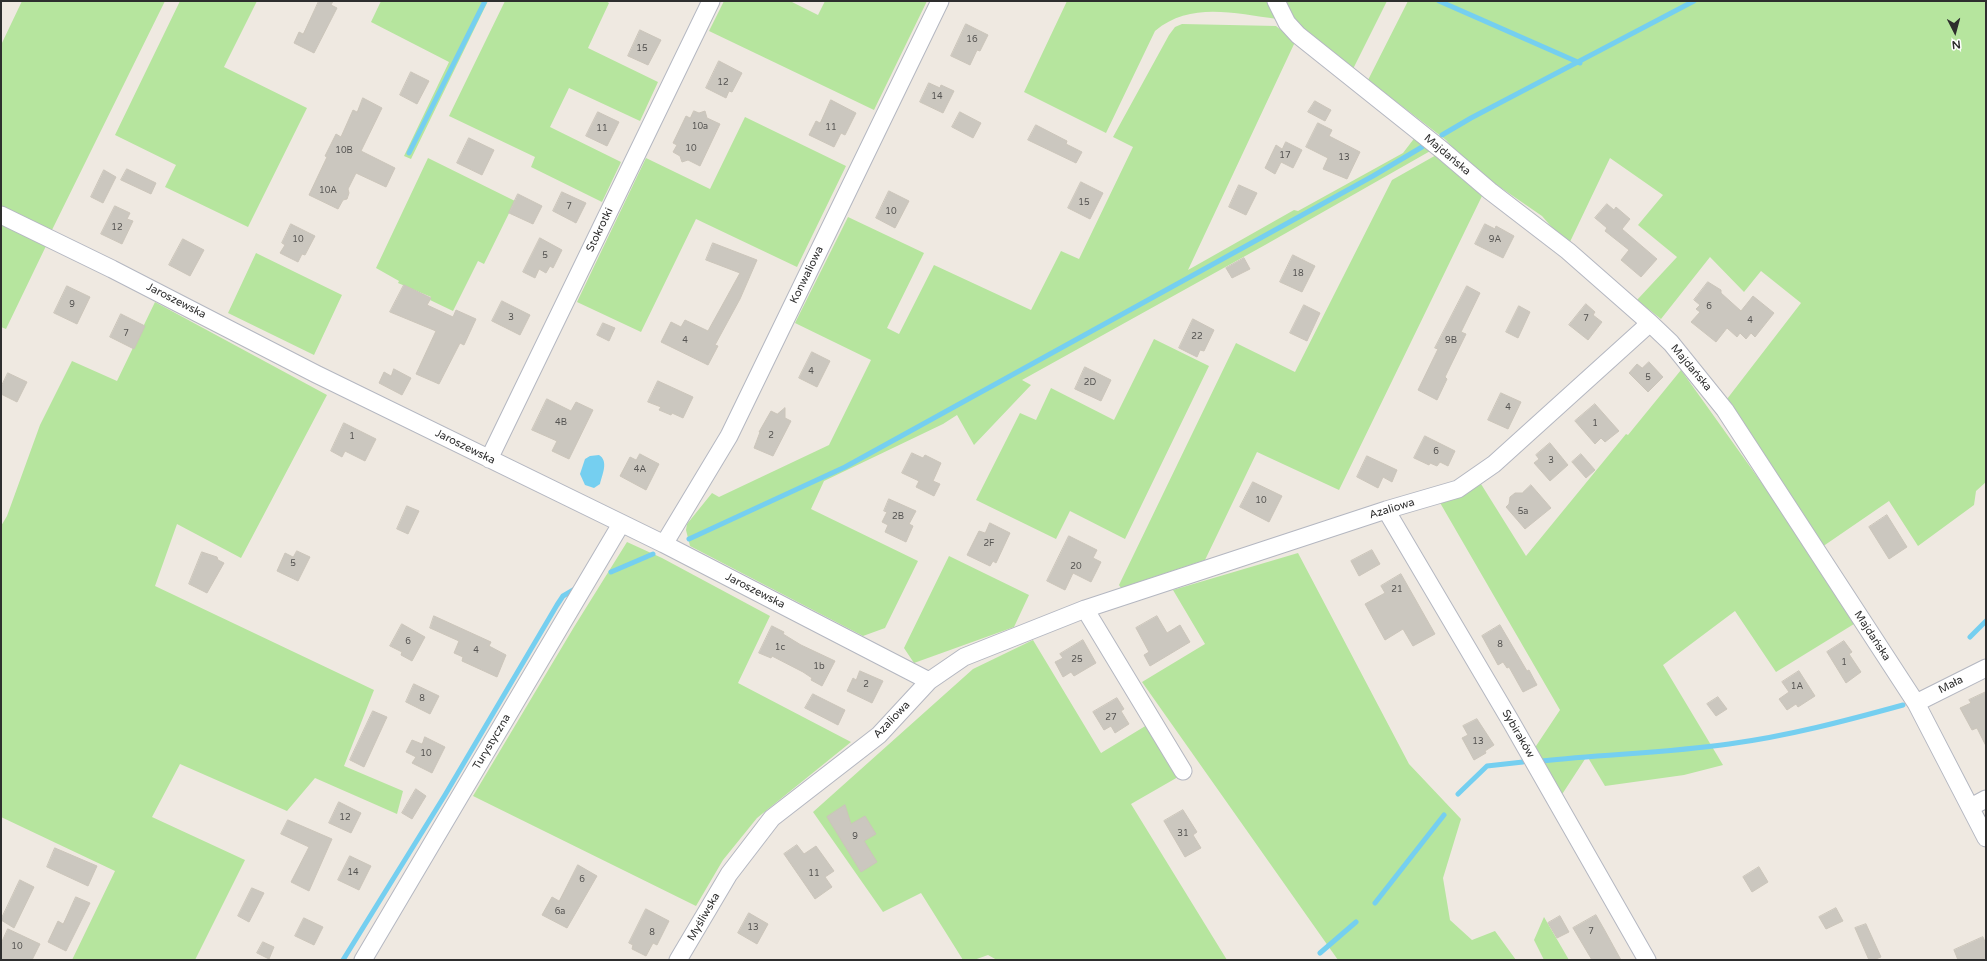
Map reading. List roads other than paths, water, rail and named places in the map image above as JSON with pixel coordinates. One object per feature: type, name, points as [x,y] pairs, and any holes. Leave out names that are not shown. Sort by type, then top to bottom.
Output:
[{"type":"street","name":"Stokrotki","points":[[488,459],[711,1]]},
{"type":"street","name":"Konwaliowa","points":[[664,544],[729,436],[940,1]]},
{"type":"street","name":"Majdańska","points":[[1276,1],[1288,23],[1309,44],[1568,252],[1650,323],[1671,343],[1700,376],[1725,410],[1916,703],[1986,838]]},
{"type":"street","name":"Jaroszewska","points":[[1,215],[112,268],[316,374],[664,544],[929,681]]},
{"type":"street","name":"Azaliowa","points":[[729,874],[772,818],[879,735],[929,681],[964,657],[1085,609],[1386,510],[1458,489],[1494,464],[1650,323]]},
{"type":"street","name":"Sybiraków","points":[[1386,510],[1510,720],[1647,960]]},
{"type":"street","name":"Turystyczna","points":[[363,960],[621,524]]},
{"type":"street","points":[[1085,609],[1183,771]]},
{"type":"street","name":"Mała","points":[[1916,703],[1986,668]]},
{"type":"street","points":[[1970,807],[1986,799]]},
{"type":"street","name":"Myśliwska","points":[[678,960],[729,874]]},
{"type":"water","points":[[599,455],[604,461],[604,468],[600,484],[594,488],[585,485],[580,474],[585,459],[590,456]]},
{"type":"waterway","points":[[409,153],[485,1]]},
{"type":"waterway","points":[[1439,1],[1580,63]]},
{"type":"waterway","points":[[1442,135],[1471,118],[1694,1]]},
{"type":"waterway","points":[[689,539],[845,467],[1373,176],[1422,147]]},
{"type":"waterway","points":[[611,572],[653,554]]},
{"type":"waterway","points":[[343,960],[445,795],[557,605],[563,596],[575,589]]},
{"type":"waterway","points":[[1970,637],[1986,621]]},
{"type":"waterway","points":[[1542,761],[1706,747],[1751,741],[1816,728],[1903,705]]},
{"type":"waterway","points":[[1458,794],[1487,766],[1523,762]]},
{"type":"waterway","points":[[1375,903],[1444,815]]},
{"type":"waterway","points":[[1320,953],[1356,922]]}]
